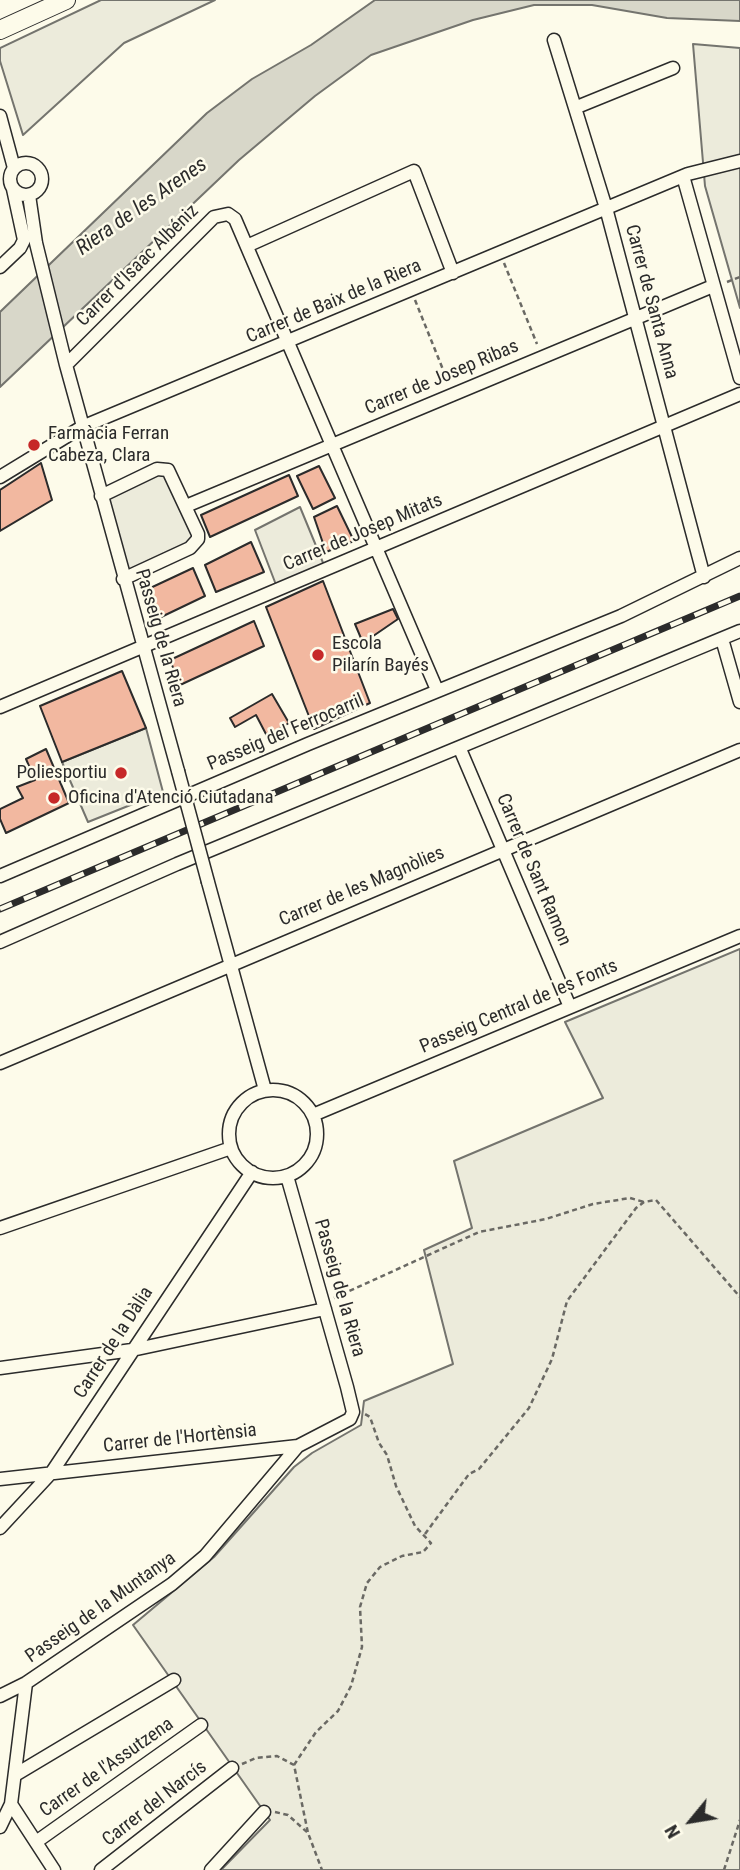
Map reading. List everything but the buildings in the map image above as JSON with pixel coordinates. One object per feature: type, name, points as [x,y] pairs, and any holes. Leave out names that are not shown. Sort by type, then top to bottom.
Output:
[{"type":"main road","points":[[0,30],[66,0]]},
{"type":"street","name":"Carrer de Santa Anna","points":[[554,40],[606,208],[704,577]]},
{"type":"street","points":[[576,107],[673,68]]},
{"type":"street","points":[[0,116],[3,144],[14,168],[8,186],[24,240],[20,248],[0,267]]},
{"type":"street","name":"Carrer de Baix de la Riera","points":[[0,477],[82,427],[685,175],[740,162]]},
{"type":"street","points":[[8,186],[29,195],[37,191],[41,184],[40,171],[30,163],[14,168]]},
{"type":"street","points":[[248,245],[414,171],[453,273]]},
{"type":"street","points":[[685,175],[740,378]]},
{"type":"street","name":"Passeig de la Riera","points":[[29,195],[36,243],[82,427],[265,1090]]},
{"type":"street","name":"Carrer d'Isaac Albéniz","points":[[66,365],[214,217],[228,215],[235,219],[248,245],[289,342]]},
{"type":"street","name":"Carrer de Josep Ribas","points":[[186,506],[713,286]]},
{"type":"street","points":[[289,342],[437,690]]},
{"type":"street","name":"Carrer de Josep Mitats","points":[[0,707],[740,394]]},
{"type":"street","points":[[101,496],[162,469],[172,475],[198,534],[196,544],[123,579]]},
{"type":"street","name":"Passeig del Ferrocarril","points":[[0,876],[437,690],[621,616],[740,558]]},
{"type":"street","points":[[0,942],[177,864],[740,631]]},
{"type":"street","points":[[722,639],[740,702]]},
{"type":"street","name":"Carrer de Sant Ramon","points":[[460,749],[570,1007]]},
{"type":"street","name":"Carrer de les Magnòlies","points":[[0,1063],[740,751]]},
{"type":"street","name":"Passeig Central de les Fonts","points":[[313,1115],[740,936]]},
{"type":"street","points":[[265,1090],[286,1091],[298,1097],[313,1115],[318,1132],[315,1148],[302,1168],[287,1176],[266,1178],[252,1172],[238,1161],[231,1147],[229,1126],[233,1114],[247,1097],[265,1090]]},
{"type":"street","points":[[0,1228],[231,1147]]},
{"type":"street","name":"Carrer de la Dàlia","points":[[0,1528],[52,1472],[252,1172]]},
{"type":"street","name":"Passeig de la Riera","points":[[287,1176],[353,1412]]},
{"type":"street","points":[[0,1368],[132,1350],[324,1307]]},
{"type":"street","name":"Carrer de l'Hortènsia","points":[[0,1479],[298,1446],[339,1426],[350,1419],[353,1412]]},
{"type":"street","name":"Passeig de la Muntanya","points":[[0,1696],[26,1683],[138,1610],[205,1556],[298,1446]]},
{"type":"street","points":[[15,1774],[174,1681]]},
{"type":"street","points":[[0,1827],[11,1804],[26,1683]]},
{"type":"street","name":"Carrer de l'Assutzena","points":[[36,1842],[201,1725]]},
{"type":"street","name":"Carrer del Narcís","points":[[101,1870],[232,1768]]},
{"type":"street","points":[[11,1804],[54,1870]]},
{"type":"street","points":[[211,1870],[264,1812]]},
{"type":"path","points":[[500,253],[542,357]]},
{"type":"path","points":[[411,291],[453,395]]},
{"type":"path","points":[[324,1307],[479,1232],[546,1219],[593,1204],[630,1198],[645,1202]]},
{"type":"path","points":[[425,1534],[469,1474],[479,1469],[529,1408],[552,1359],[567,1301],[636,1208],[645,1202],[656,1200],[740,1297]]},
{"type":"path","points":[[322,1870],[308,1833],[294,1765],[321,1726],[338,1711],[351,1686],[363,1636],[360,1607],[366,1583],[380,1567],[429,1549],[431,1543],[415,1526],[370,1417],[361,1410],[353,1412]]},
{"type":"path","points":[[232,1768],[266,1756],[277,1756],[294,1765]]},
{"type":"path","points":[[264,1812],[288,1815],[308,1833]]},
{"type":"path","points":[[724,1870],[740,1820]]},
{"type":"shaded area","points":[[101,0],[215,0],[124,43],[23,135],[0,61],[0,48]]},
{"type":"shaded area","points":[[693,44],[740,48],[740,308],[705,186]]},
{"type":"shaded area","points":[[162,469],[198,539],[123,579],[101,496]]},
{"type":"shaded area","points":[[300,507],[326,570],[278,590],[255,530]]},
{"type":"shaded area","points":[[146,728],[163,792],[88,822],[62,762]]},
{"type":"shaded area","points":[[740,949],[740,1870],[221,1870],[270,1820],[133,1625],[214,1557],[294,1467],[312,1453],[361,1425],[364,1401],[453,1364],[424,1250],[472,1228],[454,1161],[603,1098],[565,1022]]},
{"type":"water","name":"Riera de les Arenes","points":[[375,0],[740,0],[740,21],[667,18],[592,5],[534,5],[473,20],[371,55],[315,96],[239,160],[0,387],[0,312],[207,113],[252,79],[311,45]]},
{"type":"railway","points":[[0,909],[740,596]]},
{"type":"place","name":"Farmàcia Ferran Cabeza, Clara","points":[[34,445]]},
{"type":"place","name":"Escola Pilarín Bayés","points":[[318,655]]},
{"type":"place","name":"Poliesportiu","points":[[121,773]]},
{"type":"place","name":"Oficina d'Atenció Ciutadana","points":[[54,798]]}]
